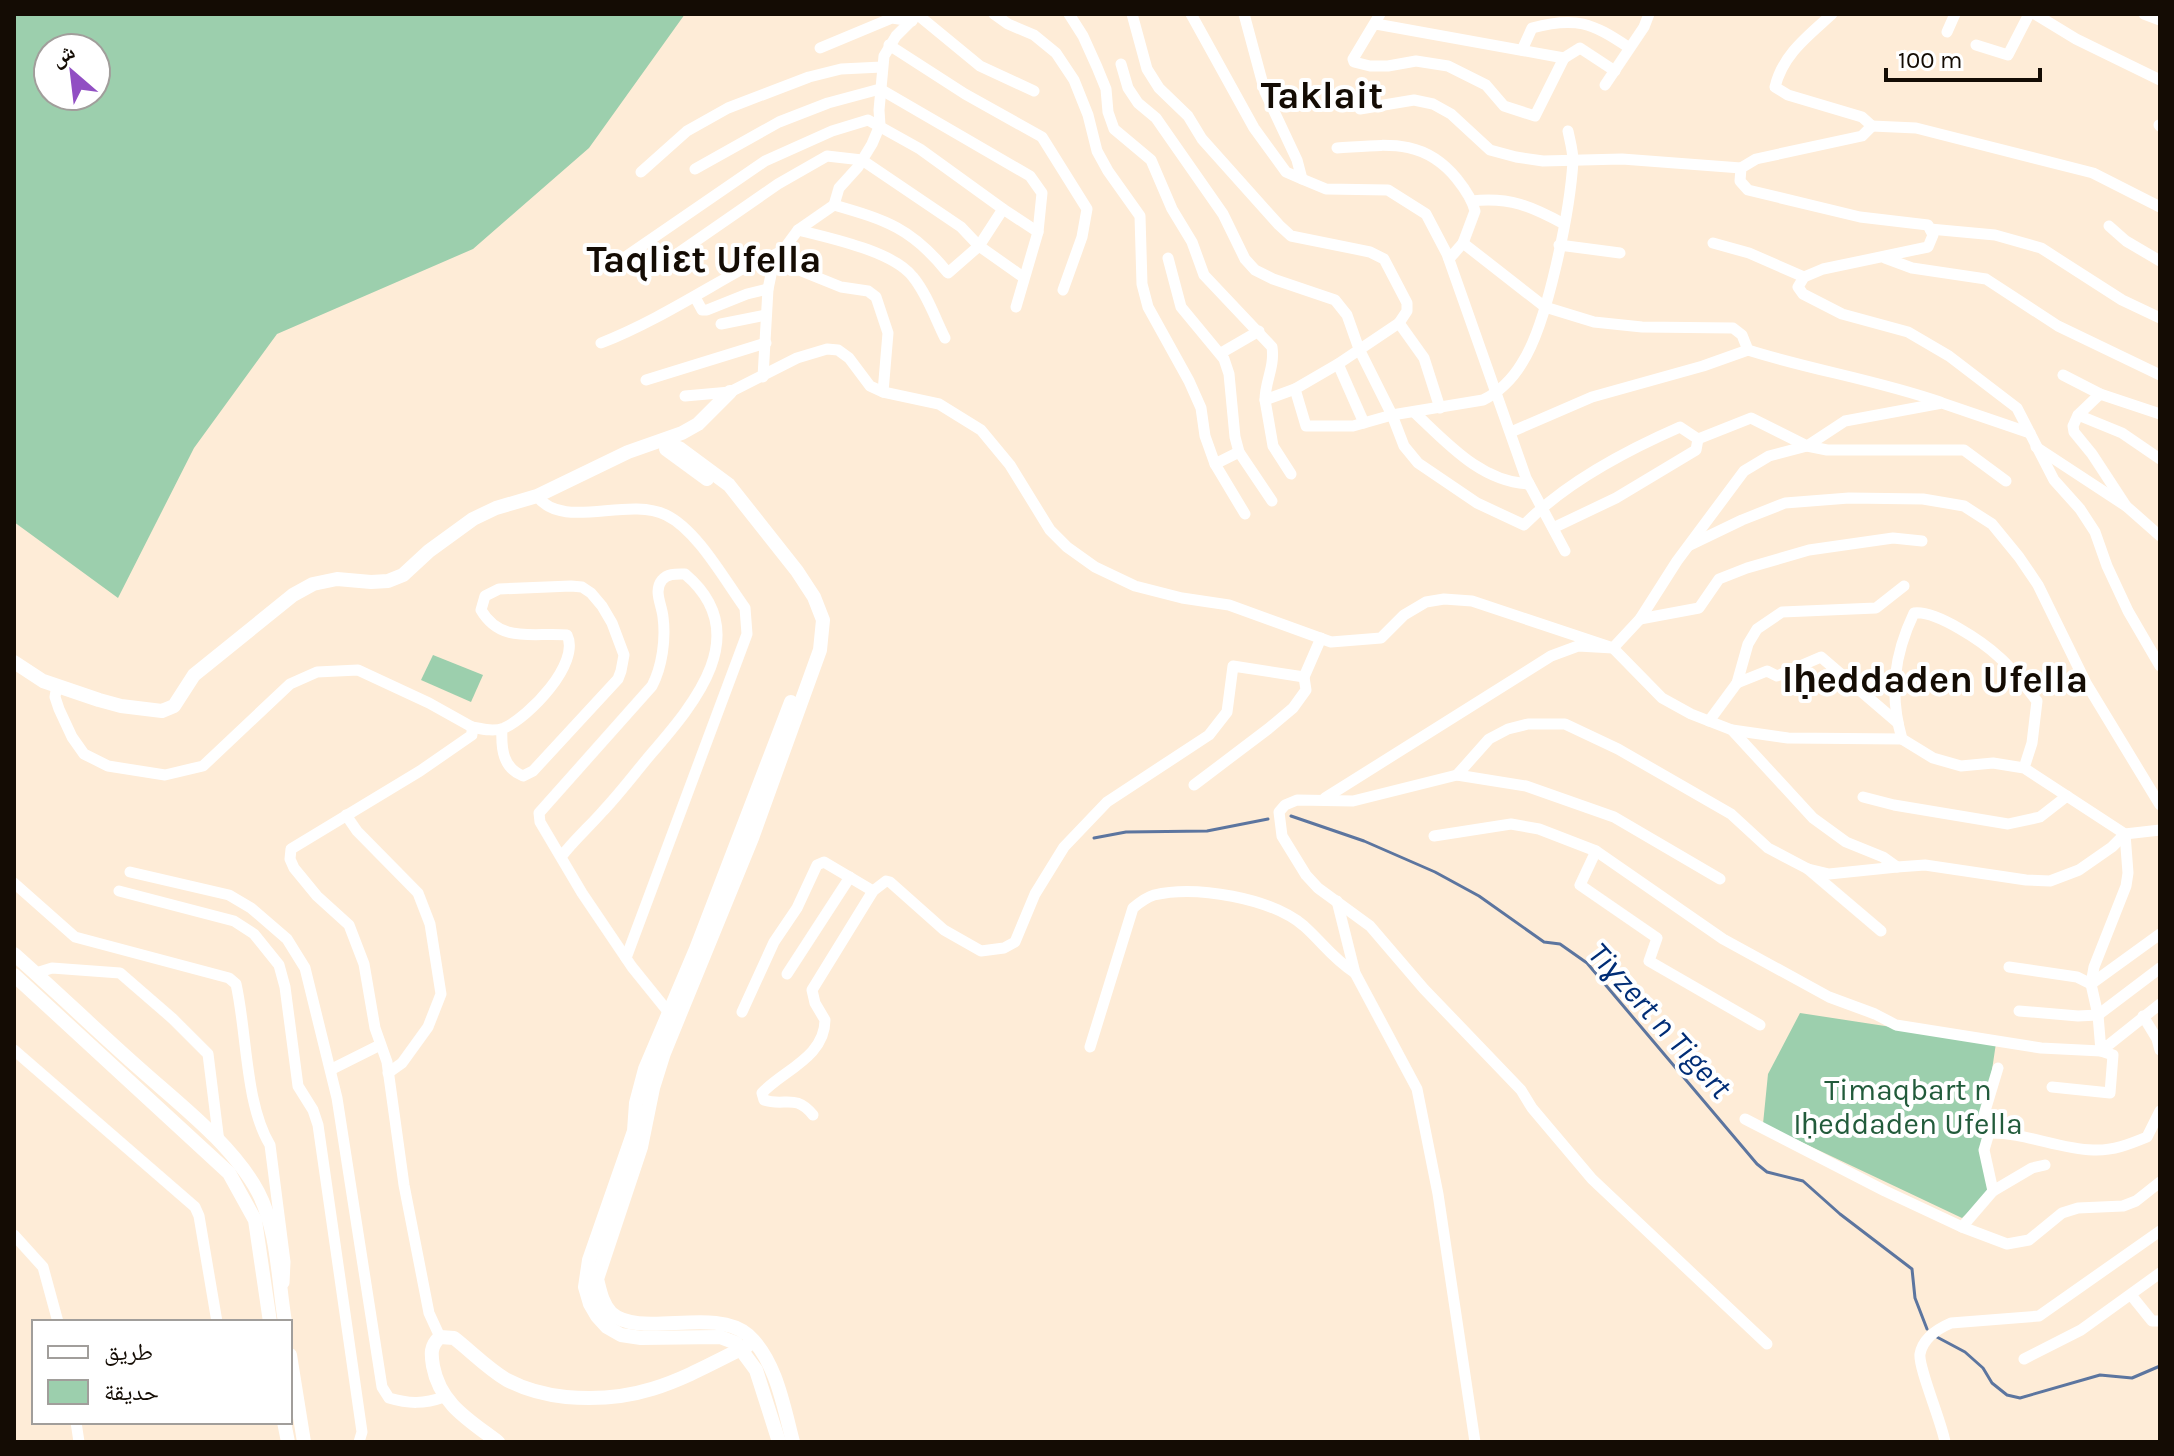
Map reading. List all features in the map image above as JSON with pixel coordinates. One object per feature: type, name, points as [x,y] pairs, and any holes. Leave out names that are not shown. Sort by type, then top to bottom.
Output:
[{"type":"street","points":[[994,14],[1034,35],[1056,53],[1074,80],[1088,115],[1097,151],[1140,216],[1142,284],[1148,307],[1201,408],[1205,436],[1215,464],[1245,514]]},
{"type":"street","points":[[1069,14],[1083,36],[1106,89],[1108,112],[1114,129],[1151,160],[1172,209],[1192,242],[1204,275],[1272,347],[1274,362],[1265,400],[1273,446],[1291,474]]},
{"type":"street","points":[[1132,14],[1147,69],[1159,88],[1188,116],[1202,139],[1279,225],[1291,236],[1370,252],[1384,259],[1407,303],[1407,311],[1399,323],[1295,389],[1265,400]]},
{"type":"street","points":[[1191,14],[1254,128],[1286,172],[1326,189],[1388,190],[1426,214],[1449,259],[1529,484],[1565,551]]},
{"type":"street","points":[[1244,14],[1265,92],[1297,160],[1302,179]]},
{"type":"street","points":[[1605,85],[1644,27],[1649,14]]},
{"type":"street","points":[[1832,14],[1793,50],[1779,69],[1775,87],[1788,95],[1862,117],[1872,126],[1916,128],[2093,173],[2160,207]]},
{"type":"street","points":[[1947,32],[1955,14]]},
{"type":"street","points":[[1976,45],[2008,55],[2029,14]]},
{"type":"street","points":[[2035,14],[2076,39],[2160,80]]},
{"type":"street","points":[[2144,14],[2160,20]]},
{"type":"street","points":[[763,377],[768,289],[781,256],[798,230],[834,205],[839,188],[862,160],[880,125],[882,67],[889,45],[916,17]]},
{"type":"street","points":[[820,48],[892,18],[916,17],[980,66],[1034,91]]},
{"type":"street","points":[[1564,58],[1378,19],[1353,59],[1370,66],[1416,61],[1448,66],[1486,85],[1504,106],[1535,116],[1564,58],[1580,48],[1615,71]]},
{"type":"street","points":[[1522,50],[1532,28],[1583,22],[1628,47]]},
{"type":"street","points":[[889,45],[965,94],[1042,137],[1087,209],[1082,237],[1063,290]]},
{"type":"street","points":[[1121,64],[1128,88],[1138,103],[1156,118],[1223,214],[1245,259],[1255,270],[1273,279],[1335,300],[1347,315],[1359,349],[1404,446],[1418,463],[1477,503],[1524,525],[1542,507],[1580,480],[1633,450],[1680,427],[1698,439]]},
{"type":"street","points":[[641,172],[687,131],[728,108],[809,77],[841,69],[882,67]]},
{"type":"street","points":[[695,169],[779,122],[828,103],[880,89],[1030,176],[1042,193],[1038,232],[1016,307]]},
{"type":"street","points":[[1360,109],[1414,100],[1433,104],[1451,114],[1490,150],[1543,161],[1573,158],[1741,168],[1756,159],[1862,136],[1872,126]]},
{"type":"street","points":[[618,262],[765,161],[832,131],[868,120],[920,149],[1038,232]]},
{"type":"street","points":[[1295,389],[1306,426],[1353,426],[1392,415],[1483,400],[1496,394],[1522,363],[1545,307],[1564,224],[1573,158],[1568,131]]},
{"type":"street","points":[[1337,148],[1387,145],[1424,151],[1448,167],[1472,201],[1475,211],[1463,243],[1449,259]]},
{"type":"street","points":[[664,263],[778,184],[827,156],[862,160],[961,227],[979,246],[1023,277]]},
{"type":"street","points":[[1741,168],[1740,181],[1748,190],[1860,217],[1928,225],[1933,235],[1928,247],[1823,269],[1804,277],[1798,287],[1803,294],[1842,314],[1908,332],[1949,356],[2017,408],[2054,480],[2080,509],[2095,532],[2118,589],[2160,666]]},
{"type":"street","points":[[1472,201],[1495,198],[1530,206],[1564,224]]},
{"type":"street","points":[[834,205],[885,220],[913,237],[948,273],[979,246],[1003,209]]},
{"type":"street","points":[[2109,226],[2126,241],[2160,261]]},
{"type":"street","points":[[1930,229],[1995,235],[2041,248],[2122,300],[2160,318]]},
{"type":"street","points":[[798,230],[856,246],[891,261],[912,275],[945,338]]},
{"type":"street","points":[[1463,243],[1545,307],[1594,322],[1642,327],[1733,328],[1742,335],[1748,350]]},
{"type":"street","points":[[1713,243],[1749,253],[1804,277]]},
{"type":"street","points":[[1559,245],[1620,253]]},
{"type":"street","points":[[601,343],[637,329],[752,263],[781,256],[841,287],[868,291],[876,297],[888,333],[883,392]]},
{"type":"street","points":[[1168,258],[1181,307],[1221,353],[1229,374],[1239,452],[1272,501]]},
{"type":"street","points":[[1885,258],[1912,268],[1986,279],[2058,326],[2160,375]]},
{"type":"street","points":[[695,297],[702,310],[707,310],[768,289]]},
{"type":"street","points":[[721,324],[766,315]]},
{"type":"street","points":[[1399,323],[1424,358],[1440,408]]},
{"type":"street","points":[[1221,353],[1259,331]]},
{"type":"street","points":[[646,380],[766,343]]},
{"type":"street","points":[[685,396],[730,392],[797,358],[827,349],[838,350],[849,358],[870,386],[883,392],[939,404],[981,430],[1010,465],[1050,530],[1095,567],[1135,586],[1182,598],[1229,605],[1331,642],[1381,638],[1404,615],[1426,602],[1444,599],[1472,601],[1613,648],[1662,698],[1732,730],[1788,738],[1902,739],[1933,758],[1961,766],[1993,763],[2024,768],[2125,834]]},
{"type":"street","points":[[1511,432],[1592,397],[1748,350],[1800,366],[1892,386],[2030,433]]},
{"type":"street","points":[[1338,364],[1364,423]]},
{"type":"street","points":[[2063,375],[2100,394],[2160,414]]},
{"type":"street","points":[[14,662],[43,681],[121,706],[162,711],[174,706],[194,675],[293,595],[313,584],[337,579],[388,581],[403,575],[429,551],[473,519],[496,508],[537,496],[628,452],[662,442],[698,424],[730,392]]},
{"type":"street","points":[[2100,394],[2078,415],[2074,432],[2126,506]]},
{"type":"street","points":[[1613,648],[1640,619],[1686,547],[1744,471],[1769,456],[1807,446],[1845,421],[1942,403]]},
{"type":"street","points":[[1414,412],[1466,461],[1511,484],[1529,484]]},
{"type":"street","points":[[2078,415],[2122,433],[2160,459]]},
{"type":"street","points":[[1698,439],[1751,418],[1807,446],[1827,450],[1964,450],[2006,481]]},
{"type":"street","points":[[1553,528],[1616,498],[1696,450],[1698,439]]},
{"type":"street","points":[[662,442],[679,448],[729,485],[802,579],[819,607],[824,631],[820,650],[752,838],[673,1018],[653,1088],[641,1147],[597,1279],[601,1299],[611,1313],[625,1322],[714,1323],[731,1326],[747,1334],[779,1442]]},
{"type":"street","points":[[2036,446],[2126,506],[2160,536]]},
{"type":"street","points":[[1215,464],[1239,452]]},
{"type":"street","points":[[537,496],[551,509],[564,513],[637,507],[668,516],[693,537],[748,616],[747,634],[626,958]]},
{"type":"street","points":[[1686,547],[1785,503],[1849,498],[1923,499],[1964,506],[1992,524],[2026,566],[2086,683],[2160,805]]},
{"type":"street","points":[[1640,619],[1699,608],[1719,579],[1809,550],[1893,538],[1922,541]]},
{"type":"street","points":[[561,857],[651,755],[702,690],[715,659],[716,629],[711,604],[685,574],[671,574],[661,581],[657,594],[663,617],[660,672],[652,686],[539,813],[540,822],[582,893],[626,958],[673,1018]]},
{"type":"street","points":[[1709,721],[1737,683],[1748,644],[1757,629],[1782,612],[1876,608],[1904,586]]},
{"type":"street","points":[[57,685],[55,697],[59,709],[84,754],[108,766],[165,775],[203,766],[290,684],[317,672],[358,670],[472,727],[502,729],[527,712],[566,668],[572,644],[567,635],[508,634],[489,624],[481,610],[485,596],[499,589],[582,587],[602,606],[618,637],[624,655],[618,679],[533,771],[523,776],[512,772],[504,760],[502,729]]},
{"type":"street","points":[[1902,739],[1898,723],[1895,667],[1914,613],[1921,612],[1957,628],[1997,655],[2037,701],[2032,743],[2024,768]]},
{"type":"street","points":[[1194,785],[1293,708],[1306,690],[1304,677],[1321,638]]},
{"type":"street","points":[[1325,798],[1551,656],[1578,646],[1613,648]]},
{"type":"street","points":[[1737,683],[1767,671],[1777,676],[1821,657],[1898,723]]},
{"type":"street","points":[[813,1115],[801,1104],[790,1100],[764,1100],[762,1093],[799,1065],[821,1039],[825,1020],[815,1003],[812,990],[873,891],[886,881],[890,882],[944,930],[981,951],[1004,948],[1015,942],[1035,894],[1064,847],[1096,813],[1161,764],[1209,735],[1227,712],[1233,666],[1304,677]]},
{"type":"street","points":[[1457,775],[1489,739],[1508,729],[1528,724],[1565,724],[1618,749],[1731,814],[1768,848],[1808,869],[1881,931]]},
{"type":"street","points":[[440,1337],[429,1313],[409,1213],[388,1073],[364,964],[349,925],[317,896],[290,859],[291,849],[433,762],[472,735],[472,727]]},
{"type":"street","points":[[1732,730],[1813,818],[1846,842],[1883,857],[1897,867]]},
{"type":"street","points":[[1720,879],[1614,817],[1526,786],[1457,775],[1353,801],[1325,798],[1297,800],[1285,805],[1279,812],[1278,824],[1291,855],[1306,875],[1318,888],[1370,926],[1424,989],[1521,1090],[1532,1108],[1592,1179],[1767,1344]]},
{"type":"street","points":[[1863,797],[2008,824],[2040,817],[2067,796]]},
{"type":"street","points":[[346,815],[357,831],[418,893],[430,924],[441,994],[428,1027],[402,1063],[388,1073]]},
{"type":"street","points":[[1434,836],[1511,824],[1539,829],[1596,851],[1723,939],[1829,997],[1896,1025],[2041,1048],[2101,1051],[2113,1055],[2110,1093],[2052,1087]]},
{"type":"street","points":[[1808,869],[1829,874],[1925,865],[2050,881],[2079,870],[2125,834],[2160,830]]},
{"type":"street","points":[[2101,1051],[2091,984],[2094,967],[2126,886],[2125,834]]},
{"type":"street","points":[[1596,851],[1580,885],[1657,938],[1649,961],[1760,1025]]},
{"type":"street","points":[[742,1012],[774,942],[797,908],[817,865],[824,862],[873,891]]},
{"type":"street","points":[[130,872],[229,895],[251,908],[287,939],[305,968],[327,1060],[332,1069],[382,1387],[389,1398],[406,1403],[428,1403],[444,1397]]},
{"type":"street","points":[[787,974],[850,877]]},
{"type":"street","points":[[14,883],[75,937],[229,978],[236,984],[254,1103],[263,1134],[270,1145],[278,1200],[286,1273],[284,1283],[279,1284]]},
{"type":"street","points":[[119,891],[234,921],[254,934],[279,965],[285,987],[298,1086],[318,1125],[362,1432],[359,1442]]},
{"type":"street","points":[[1090,1047],[1133,908],[1151,895],[1220,892],[1280,913],[1303,925],[1335,960],[1355,973]]},
{"type":"street","points":[[1336,900],[1355,973],[1417,1089],[1438,1194],[1475,1442]]},
{"type":"street","points":[[2091,984],[2160,934]]},
{"type":"street","points":[[14,954],[237,1161],[258,1192],[271,1228],[285,1320]]},
{"type":"street","points":[[2009,967],[2077,977],[2091,984]]},
{"type":"street","points":[[36,973],[52,968],[120,973],[173,1019],[208,1054],[219,1143]]},
{"type":"street","points":[[2019,1011],[2098,1015],[2160,968]]},
{"type":"street","points":[[14,975],[229,1173],[255,1220],[270,1320]]},
{"type":"street","points":[[2101,1051],[2160,1004]]},
{"type":"street","points":[[2143,1016],[2160,1050]]},
{"type":"street","points":[[332,1069],[380,1045]]},
{"type":"street","points":[[14,1050],[195,1207],[217,1320]]},
{"type":"street","points":[[1993,1191],[1984,1150],[1989,1133],[1982,1121],[1998,1068]]},
{"type":"street","points":[[1989,1133],[2105,1150],[2147,1137],[2160,1111]]},
{"type":"street","points":[[1745,1119],[1962,1227],[2007,1244],[2029,1240],[2062,1213],[2078,1208],[2123,1206],[2136,1201],[2160,1182]]},
{"type":"street","points":[[1962,1227],[1993,1191],[2032,1168],[2045,1165]]},
{"type":"street","points":[[1945,1442],[1919,1358],[1925,1342],[1938,1329],[1951,1323],[2039,1316],[2160,1231]]},
{"type":"street","points":[[14,1235],[43,1267],[57,1320]]},
{"type":"street","points":[[2024,1359],[2081,1330],[2160,1273]]},
{"type":"street","points":[[2131,1295],[2152,1321],[2160,1321]]},
{"type":"street","points":[[498,1442],[444,1397],[436,1380],[431,1355],[440,1337],[454,1338],[484,1364],[527,1389],[548,1395],[590,1399],[644,1393],[748,1345]]},
{"type":"street","points":[[748,1345],[762,1352],[793,1442]]},
{"type":"street","points":[[292,1367],[304,1442]]},
{"type":"green space","points":[[14,14],[685,14],[589,148],[473,249],[277,334],[194,448],[118,598],[14,522]]},
{"type":"green space","points":[[433,655],[483,675],[471,702],[421,680]]},
{"type":"green space","name":"Timaqbart n Iḥeddaden Ufella","points":[[1800,1013],[1996,1043],[1980,1151],[1990,1193],[1962,1218],[1763,1124],[1768,1074]]},
{"type":"waterway","name":"Tiɣzert n Tigert","points":[[1291,816],[1364,841],[1435,872],[1479,896],[1544,942],[1560,944],[1587,963],[1757,1164],[1767,1172],[1803,1181],[1840,1214],[1912,1269],[1915,1298],[1927,1329]]},
{"type":"waterway","name":"Tiɣzert n Tigert","points":[[1094,838],[1126,832],[1207,831],[1268,819]]},
{"type":"waterway","name":"Tiɣzert n Tigert","points":[[1935,1336],[1965,1352],[2007,1395],[2020,1398],[2100,1375],[2132,1378],[2160,1366]]},
{"type":"district","name":"Taklait","points":[[1322,95]]},
{"type":"district","name":"Taqliɛt Ufella","points":[[704,259]]},
{"type":"district","name":"Iḥeddaden Ufella","points":[[1935,679]]}]
